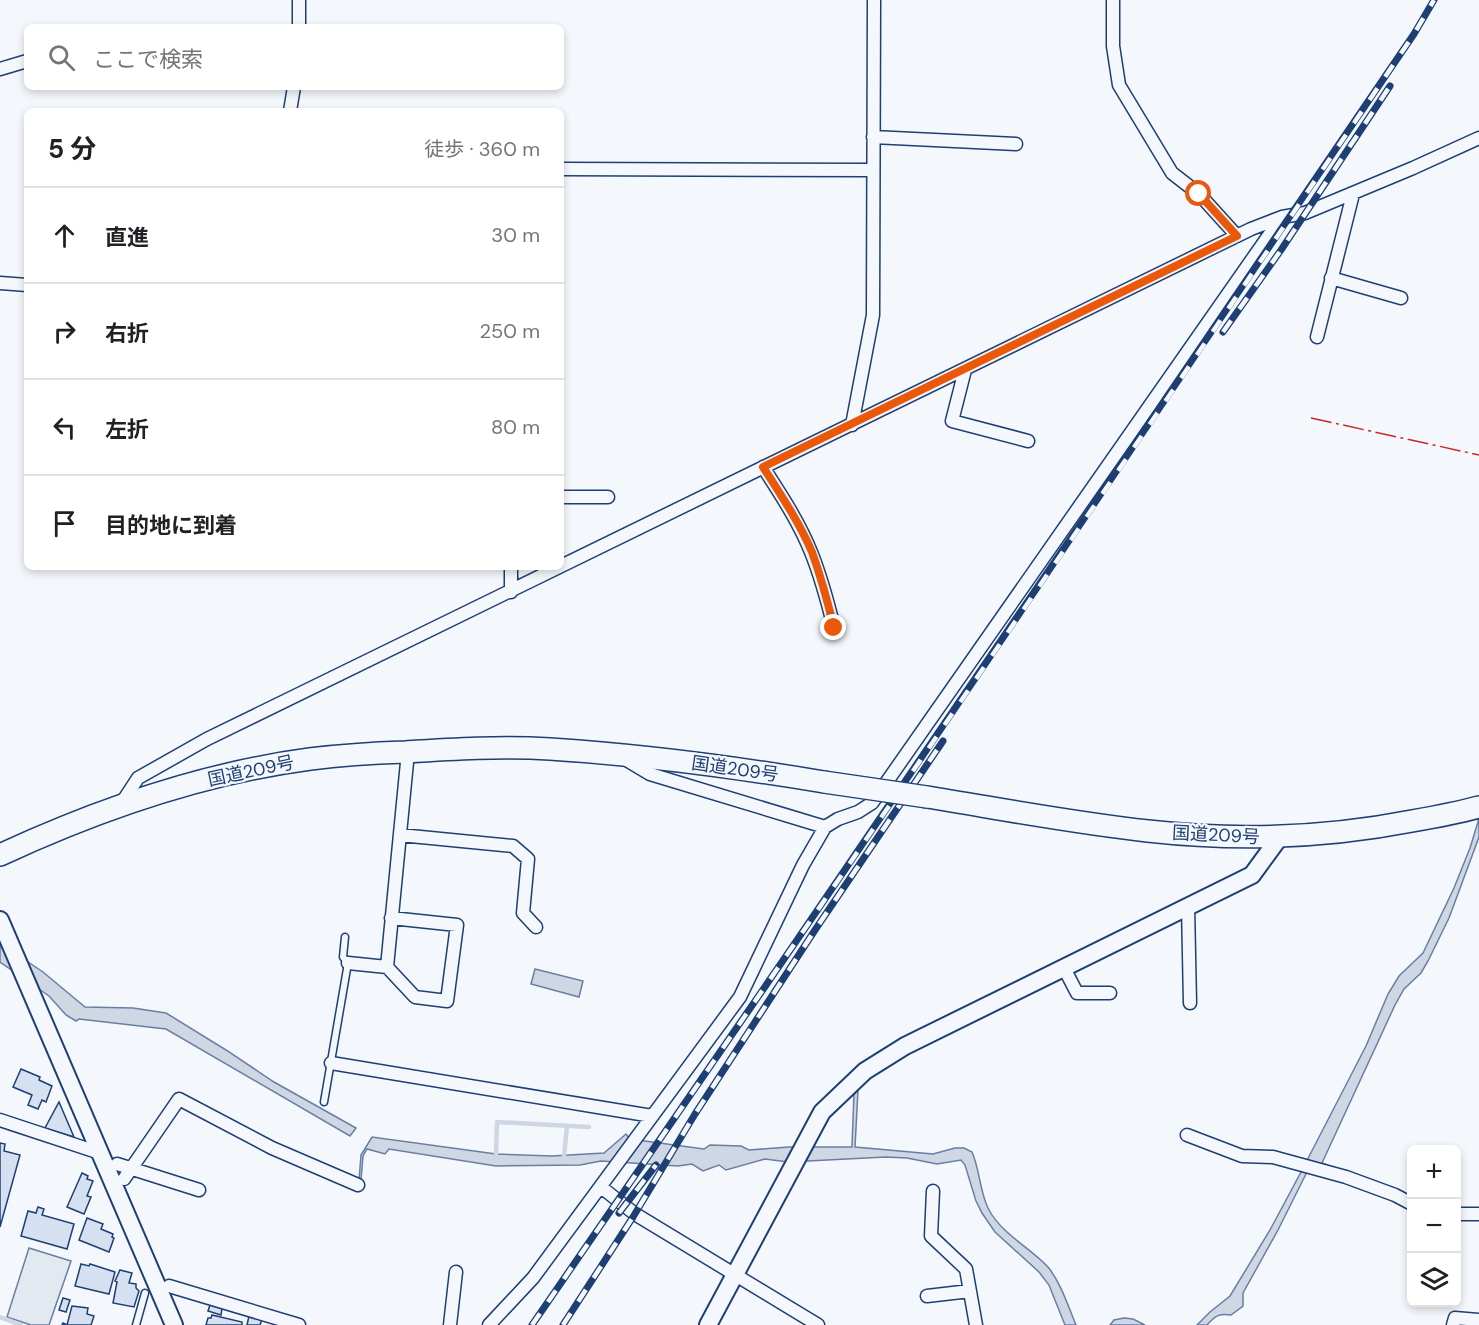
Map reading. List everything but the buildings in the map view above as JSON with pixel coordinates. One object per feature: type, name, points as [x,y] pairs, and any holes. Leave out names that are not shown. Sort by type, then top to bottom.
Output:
[{"type":"highway","name":"国道209号","points":[[0,855],[45,834],[121,804],[240,771],[309,759],[408,752],[548,749],[726,766],[1148,831],[1214,836],[1279,838],[1362,831],[1479,807]]},
{"type":"street","points":[[299,0],[299,24]]},
{"type":"street","points":[[852,425],[873,315],[874,0]]},
{"type":"street","points":[[1113,0],[1113,46],[1119,85],[1172,173],[1199,194],[1237,236]]},
{"type":"street","points":[[0,69],[24,62]]},
{"type":"street","points":[[290,108],[294,90]]},
{"type":"street","points":[[873,137],[1016,144]]},
{"type":"street","points":[[564,566],[1237,236],[1282,217],[1305,213],[1353,194],[1479,138]]},
{"type":"street","points":[[564,169],[873,170]]},
{"type":"street","points":[[1317,337],[1353,194]]},
{"type":"street","points":[[489,1325],[533,1278],[740,997],[803,865],[825,827],[872,803],[1282,217]]},
{"type":"street","points":[[1331,278],[1401,298]]},
{"type":"street","points":[[0,283],[24,285]]},
{"type":"street","points":[[965,370],[952,421],[1028,441]]},
{"type":"street","points":[[763,467],[790,509],[811,552],[834,628]]},
{"type":"street","points":[[564,497],[608,498]]},
{"type":"street","points":[[510,570],[511,592]]},
{"type":"street","points":[[121,804],[138,778],[207,739],[555,570]]},
{"type":"street","points":[[387,967],[408,752]]},
{"type":"street","points":[[619,755],[650,774],[825,827]]},
{"type":"street","points":[[400,835],[513,846],[528,859],[523,913],[536,927]]},
{"type":"street","points":[[708,1325],[822,1112],[865,1071],[904,1046],[1252,875],[1279,838]]},
{"type":"street","points":[[1188,906],[1190,1003]]},
{"type":"street","points":[[348,963],[387,967],[415,998],[447,1001],[457,926],[392,918]]},
{"type":"street","points":[[0,920],[174,1325]]},
{"type":"street","points":[[1064,968],[1077,993],[1110,993]]},
{"type":"street","points":[[331,1063],[652,1116]]},
{"type":"street","points":[[124,1179],[179,1099],[272,1148],[358,1185]]},
{"type":"street","points":[[0,1120],[100,1153]]},
{"type":"street","points":[[1187,1136],[1242,1156],[1273,1157],[1346,1177],[1407,1201]]},
{"type":"street","points":[[117,1164],[199,1190]]},
{"type":"street","points":[[600,1187],[634,1214],[818,1325]]},
{"type":"street","points":[[933,1191],[932,1236],[966,1269],[976,1325]]},
{"type":"street","points":[[1461,1214],[1479,1214]]},
{"type":"street","points":[[450,1325],[456,1272]]},
{"type":"street","points":[[169,1286],[299,1325]]},
{"type":"street","points":[[927,1296],[970,1291]]},
{"type":"street","points":[[1453,1325],[1455,1318],[1479,1320]]},
{"type":"lane","points":[[324,1102],[348,963],[343,957],[345,937]]},
{"type":"lane","points":[[136,1325],[145,1293]]},
{"type":"shaded area","points":[[1479,810],[1479,837],[1449,918],[1421,973],[1404,989],[1395,1005],[1322,1163],[1341,1171],[1311,1164],[1243,1293],[1243,1306],[1231,1315],[1223,1314],[1212,1319],[1207,1325],[1197,1325],[1230,1296],[1270,1230],[1301,1172],[1366,1046],[1388,994],[1399,976],[1423,953],[1470,848]]},
{"type":"shaded area","points":[[0,943],[43,972],[85,1007],[133,1008],[166,1013],[274,1082],[356,1128],[350,1136],[166,1029],[79,1019],[76,1021],[66,1015],[49,996],[0,962]]},
{"type":"shaded area","points":[[535,969],[583,981],[579,997],[531,984]]},
{"type":"shaded area","points":[[858,1090],[855,1147],[933,1154],[955,1148],[964,1148],[972,1152],[984,1197],[994,1219],[1053,1273],[1076,1325],[1065,1325],[1049,1285],[1039,1272],[995,1232],[976,1201],[965,1165],[961,1160],[937,1164],[907,1158],[886,1157],[788,1162],[765,1159],[726,1170],[719,1165],[703,1171],[692,1164],[678,1166],[601,1161],[580,1165],[496,1166],[389,1149],[385,1154],[367,1149],[363,1156],[361,1180],[359,1180],[361,1155],[372,1137],[496,1154],[552,1156],[604,1153],[626,1134],[630,1139],[704,1149],[710,1145],[741,1146],[749,1150],[789,1147],[852,1147],[854,1094]]},
{"type":"shaded area","points":[[29,1248],[71,1261],[49,1325],[31,1325],[7,1317]]},
{"type":"shaded area","points":[[1133,1319],[1145,1325],[1110,1325],[1114,1320]]},
{"type":"waterway","points":[[496,1154],[497,1122],[589,1127]]},
{"type":"waterway","points":[[564,1156],[567,1126]]},
{"type":"waterway","points":[[0,1317],[21,1325]]},
{"type":"railway","points":[[532,1325],[1085,519],[1414,34],[1434,0]]},
{"type":"railway","points":[[1223,332],[1281,250],[1390,86]]},
{"type":"railway","points":[[563,1325],[633,1217],[695,1114],[815,930],[943,741]]},
{"type":"railway","points":[[619,1213],[656,1165]]},
{"type":"power","points":[[1311,418],[1479,455]]},
{"type":"route","points":[[834,628],[811,552],[790,509],[763,467],[1237,236],[1199,194]]}]
